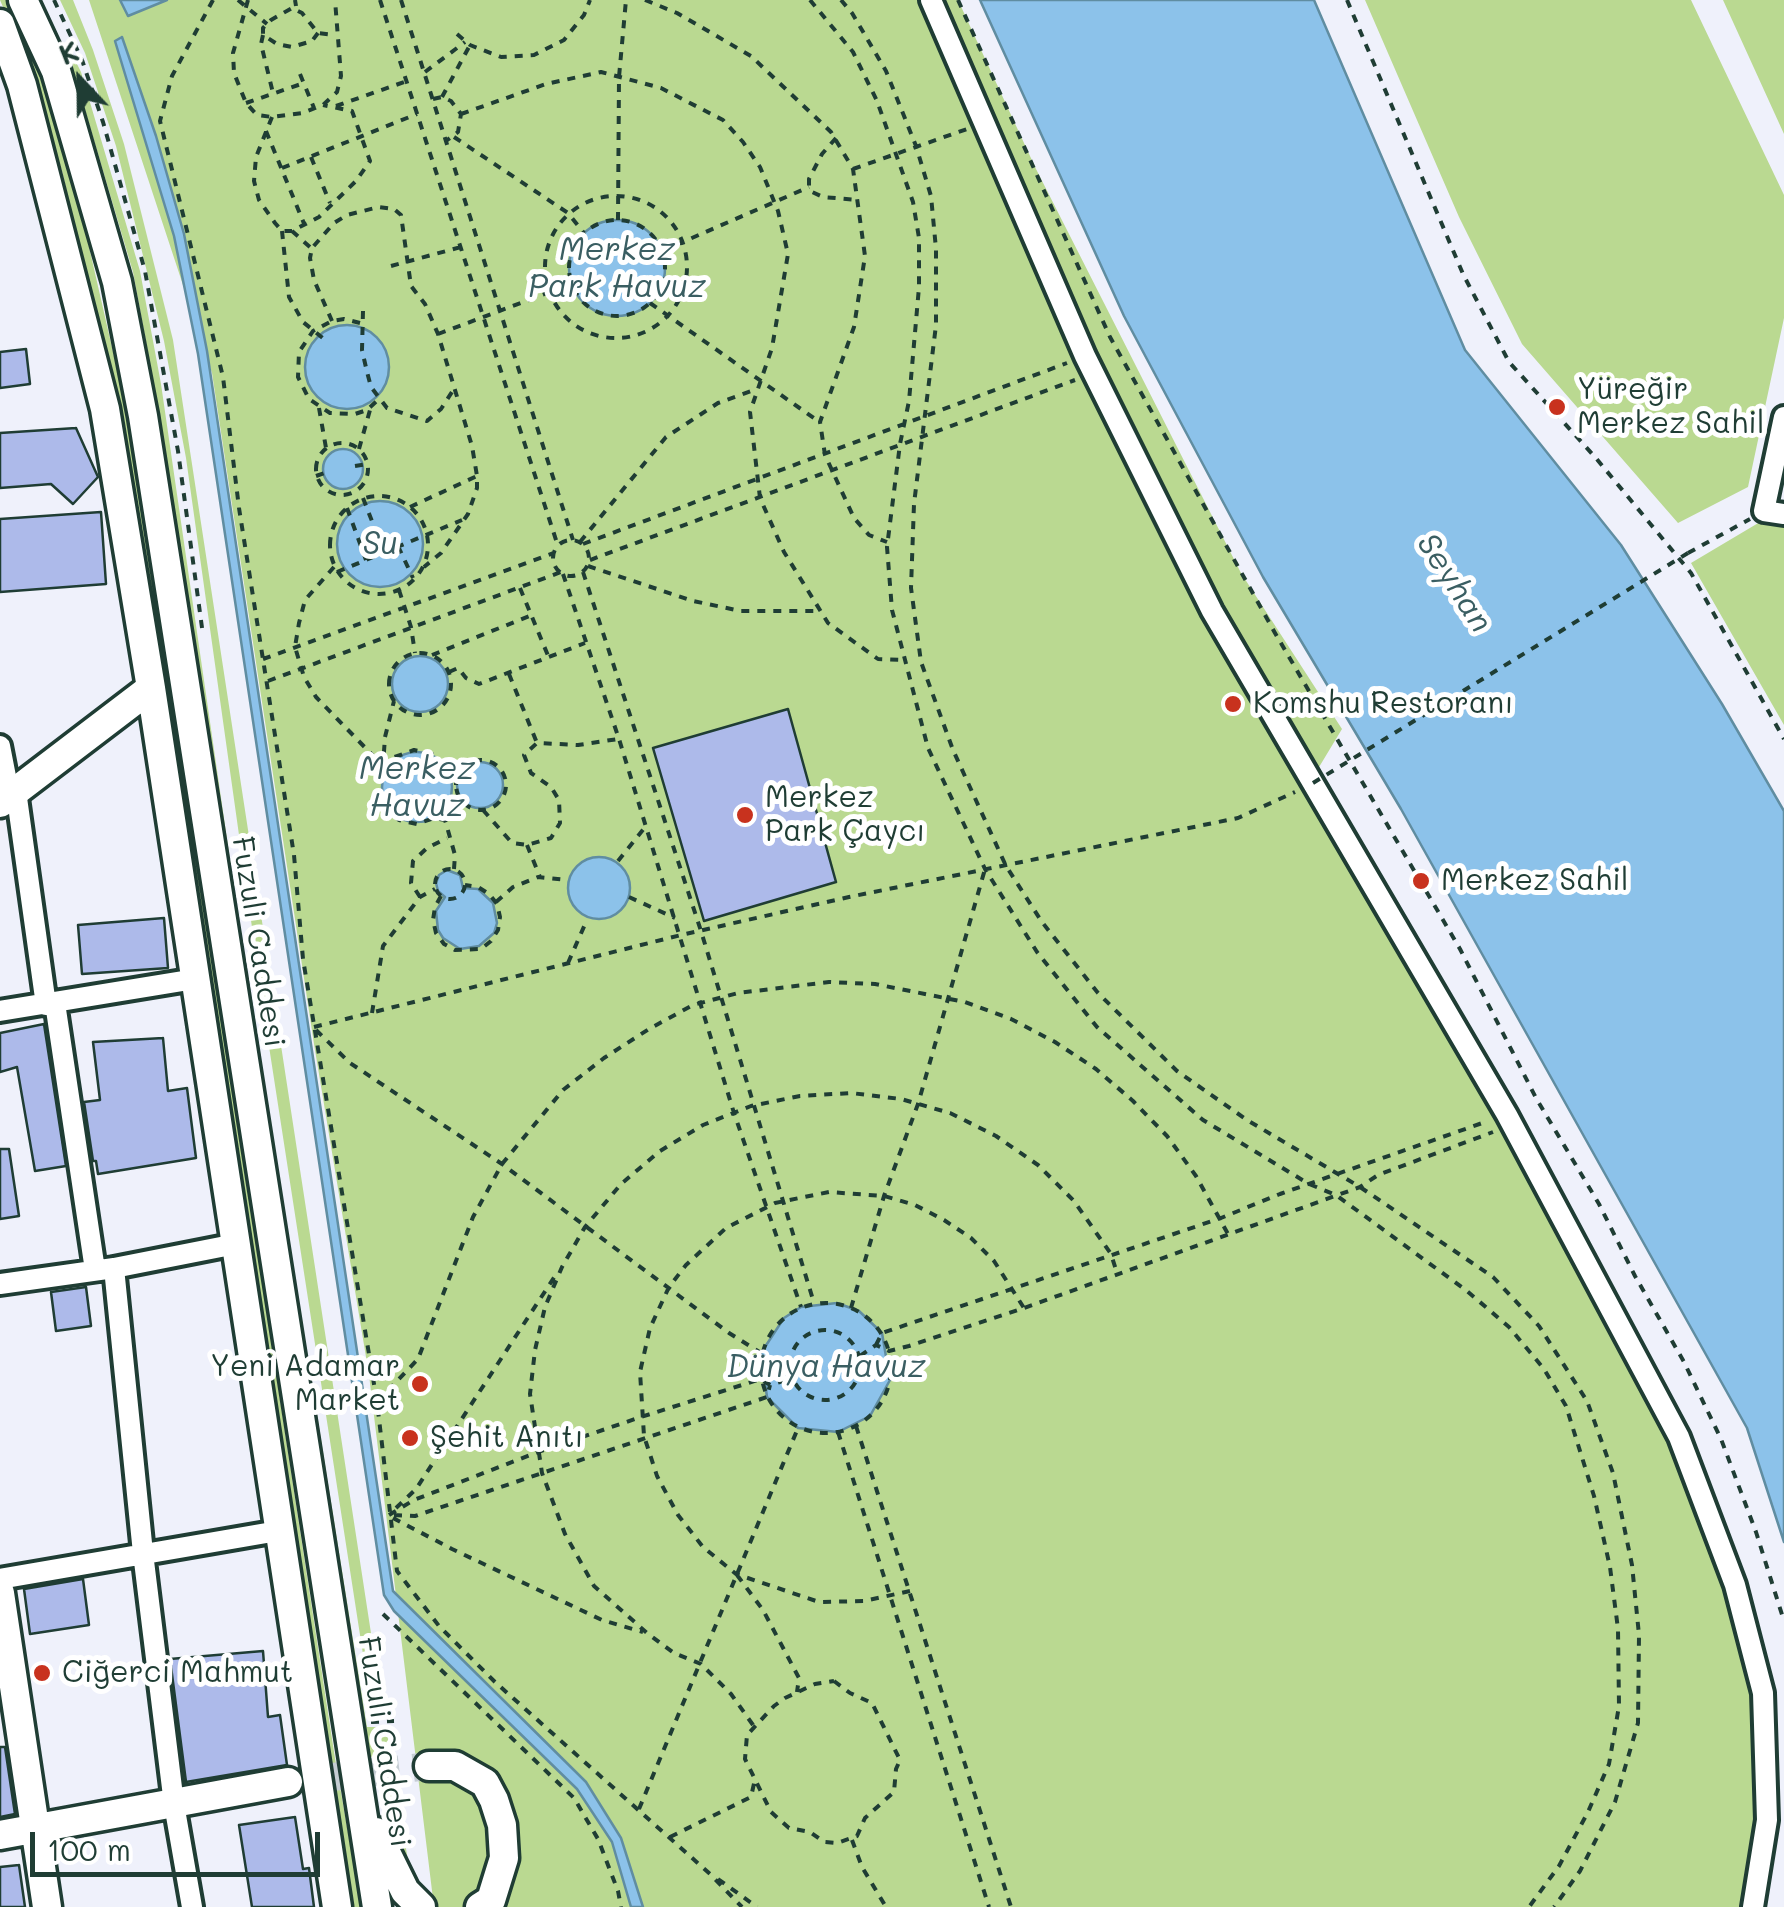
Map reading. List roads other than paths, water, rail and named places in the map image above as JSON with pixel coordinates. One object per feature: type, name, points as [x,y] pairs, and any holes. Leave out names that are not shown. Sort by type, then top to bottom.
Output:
[{"type":"main road","name":"Fuzuli Caddesi","points":[[23,0],[56,72],[117,282],[143,416],[377,1907]]},
{"type":"main road","points":[[1,27],[26,104],[105,409],[337,1907]]},
{"type":"main road","points":[[8,797],[151,688]]},
{"type":"main road","points":[[0,1593],[8,1702],[36,1830],[47,1907]]},
{"type":"main road","points":[[429,1766],[455,1766],[485,1783],[494,1800],[502,1825],[504,1858],[491,1900],[480,1907]]},
{"type":"main road","points":[[0,1835],[288,1782]]},
{"type":"main road","points":[[183,1802],[218,1805],[288,1791],[313,1797],[320,1803]]},
{"type":"main road","points":[[361,1797],[387,1860],[405,1891],[421,1907]]},
{"type":"street","points":[[931,0],[1090,365],[1212,612],[1509,1120],[1679,1438],[1735,1586],[1764,1693],[1768,1820],[1754,1907]]},
{"type":"street","points":[[1774,512],[1784,417]]},
{"type":"street","points":[[0,746],[105,1269],[143,1552],[183,1802],[192,1907]]},
{"type":"street","points":[[0,1011],[195,979]]},
{"type":"street","points":[[0,1284],[236,1244]]},
{"type":"street","points":[[0,1579],[278,1531]]},
{"type":"water","points":[[120,0],[167,0],[128,16]]},
{"type":"water","name":"Seyhan","points":[[980,0],[1314,0],[1465,350],[1621,545],[1722,704],[1784,811],[1784,1542],[1747,1428],[1401,809],[1263,577],[1124,316]]},
{"type":"water","points":[[122,37],[184,234],[207,351],[393,1591],[586,1782],[621,1838],[643,1907],[631,1907],[612,1842],[577,1789],[394,1611],[384,1595],[198,354],[174,236],[115,41]]},
{"type":"water","name":"Merkez Park Havuz","points":[[617,220],[635,224],[651,234],[661,250],[665,268],[661,286],[651,302],[635,312],[617,316],[599,312],[583,302],[573,286],[569,268],[573,250],[583,234],[599,224]]},
{"type":"water","points":[[347,325],[363,328],[377,337],[386,351],[386,383],[377,397],[363,406],[347,409],[331,406],[317,397],[308,383],[305,367],[308,351],[317,337],[331,328]]},
{"type":"water","points":[[343,449],[357,455],[363,469],[357,483],[343,489],[329,483],[323,469],[329,455]]},
{"type":"water","name":"Su","points":[[372,501],[388,501],[411,513],[420,527],[420,561],[411,575],[388,587],[372,587],[356,580],[344,568],[337,552],[337,536],[344,520],[356,508]]},
{"type":"water","points":[[420,656],[440,664],[448,684],[440,704],[420,712],[400,704],[392,684],[400,664]]},
{"type":"water","name":"Merkez Havuz","points":[[417,752],[442,762],[452,787],[442,812],[417,822],[392,812],[382,787],[392,762]]},
{"type":"water","points":[[480,762],[496,769],[503,785],[496,801],[480,808],[464,801],[457,785],[464,769]]},
{"type":"water","points":[[599,857],[621,866],[630,888],[621,910],[599,919],[577,910],[568,888],[577,866]]},
{"type":"water","points":[[447,870],[460,875],[463,888],[478,889],[493,903],[497,923],[494,933],[479,946],[460,949],[438,930],[436,911],[445,897],[436,883]]},
{"type":"water","name":"Dünya Havuz","points":[[837,1303],[859,1311],[882,1333],[890,1380],[870,1416],[838,1432],[798,1428],[767,1397],[761,1353],[784,1318],[801,1307]]},
{"type":"tunnel","points":[[288,1782],[429,1766]]},
{"type":"place","name":"Yüreğir Merkez Sahil","points":[[1557,407]]},
{"type":"place","name":"Komshu Restoranı","points":[[1233,704]]},
{"type":"place","name":"Merkez Park Çaycı","points":[[745,815]]},
{"type":"place","name":"Merkez Sahil","points":[[1421,881]]},
{"type":"place","name":"Yeni Adamar Market","points":[[420,1384]]},
{"type":"place","name":"Şehit Anıtı","points":[[410,1438]]},
{"type":"place","name":"Ciğerci Mahmut","points":[[42,1673]]}]
